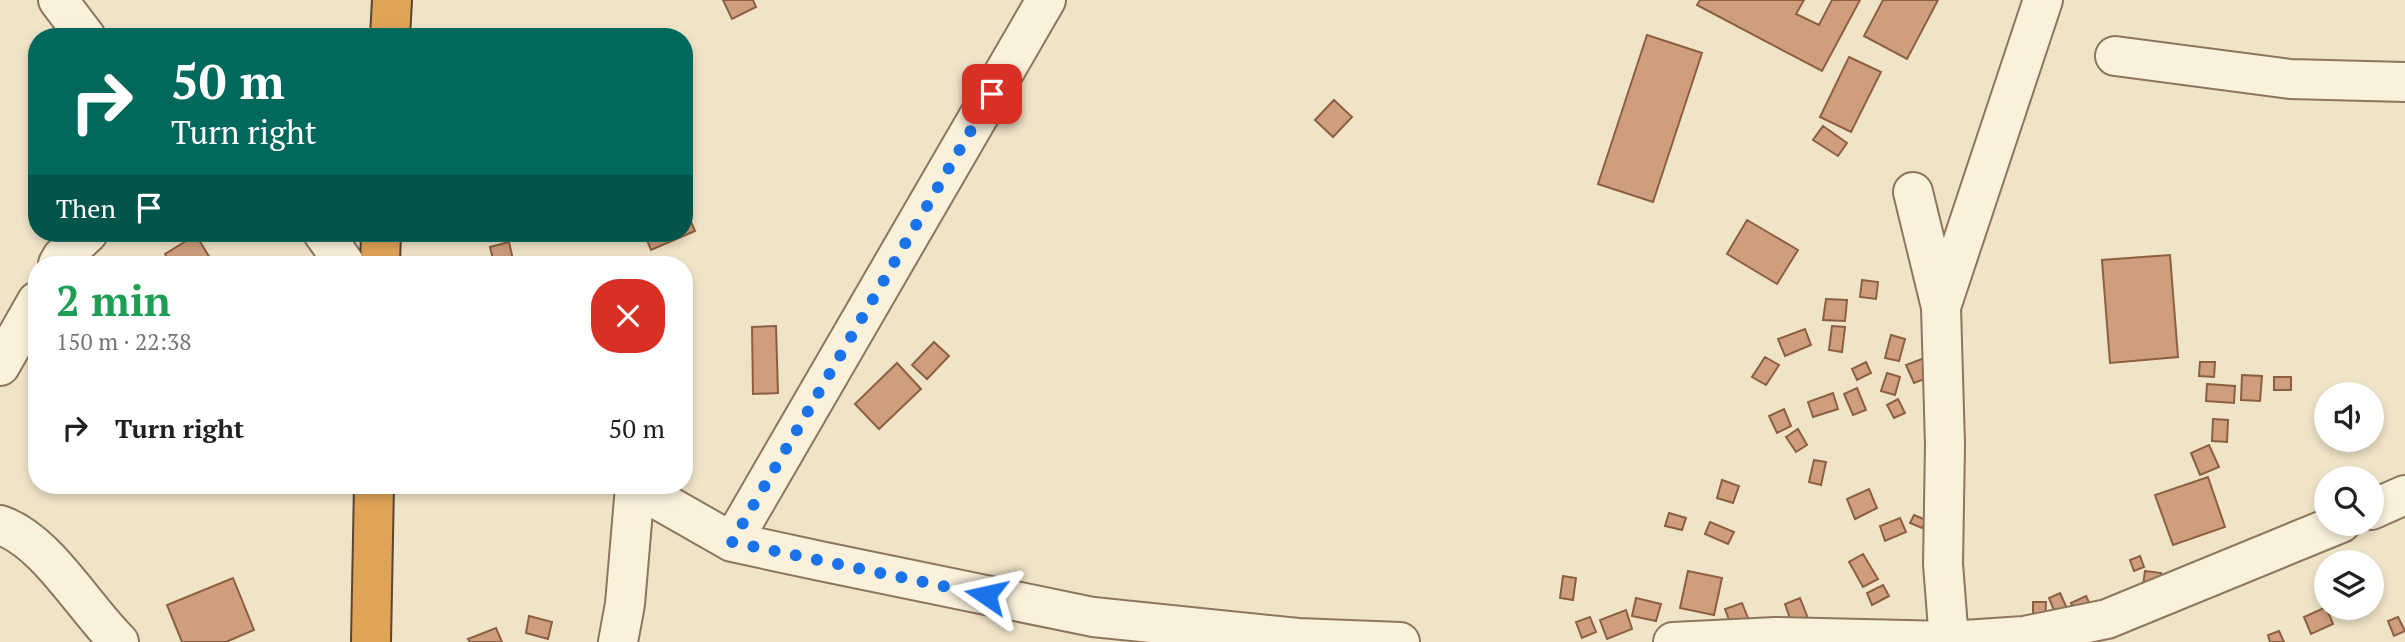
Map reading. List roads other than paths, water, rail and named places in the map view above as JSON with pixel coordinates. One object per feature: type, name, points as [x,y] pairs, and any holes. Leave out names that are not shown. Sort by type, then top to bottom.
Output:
[{"type":"highway","points":[[390,28],[392,0]]},
{"type":"highway","points":[[371,642],[374,494]]},
{"type":"street","points":[[58,0],[79,28]]},
{"type":"street","points":[[732,542],[1046,0]]},
{"type":"street","points":[[1941,307],[2043,0]]},
{"type":"street","points":[[2115,57],[2290,79],[2405,82]]},
{"type":"street","points":[[1913,192],[1941,307],[1945,445],[1943,564],[1949,641]]},
{"type":"street","points":[[63,256],[78,242]]},
{"type":"street","points":[[0,366],[28,317]]},
{"type":"street","points":[[618,642],[625,604],[633,494]]},
{"type":"street","points":[[648,494],[732,542],[1093,617],[1298,638],[1400,642]]},
{"type":"street","points":[[2384,504],[2405,495]]},
{"type":"street","points":[[0,525],[15,530],[53,564],[99,622],[120,642]]},
{"type":"street","points":[[1673,642],[1776,636],[1949,641],[2024,639],[2107,619],[2314,534]]}]
